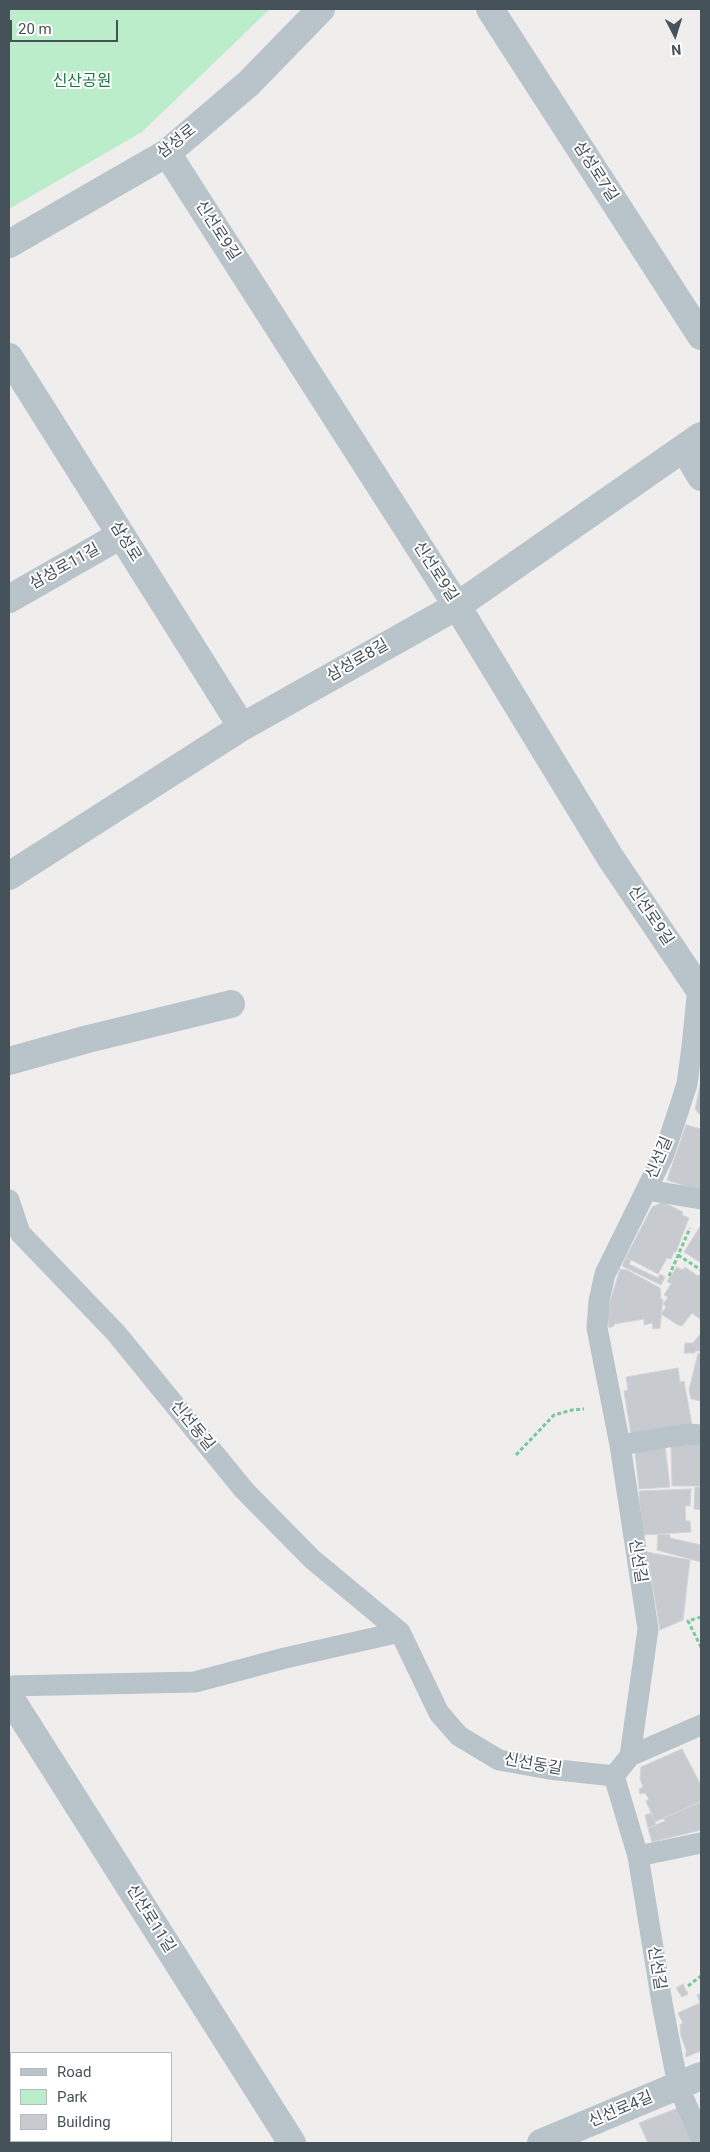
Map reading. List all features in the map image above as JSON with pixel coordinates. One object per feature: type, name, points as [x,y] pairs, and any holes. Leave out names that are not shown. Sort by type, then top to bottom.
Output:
[{"type":"street","name":"삼성로","points":[[9,244],[168,153],[249,83],[321,9]]},
{"type":"street","name":"삼성로7길","points":[[490,9],[701,336]]},
{"type":"street","name":"신선로9길","points":[[168,153],[456,606],[610,857],[699,990]]},
{"type":"street","name":"삼성로","points":[[9,357],[242,727]]},
{"type":"street","name":"삼성로8길","points":[[9,876],[242,727],[456,606],[692,442]]},
{"type":"street","points":[[692,442],[701,477]]},
{"type":"street","name":"삼성로11길","points":[[9,599],[121,535]]},
{"type":"street","points":[[9,1061],[88,1038],[232,1004]]},
{"type":"street","name":"신산로11길","points":[[9,1696],[292,2143]]},
{"type":"street","name":"신선로4길","points":[[541,2143],[690,2081]]},
{"type":"lane","name":"신선길","points":[[630,1756],[648,1629],[620,1446],[598,1328],[599,1301],[605,1274],[664,1154],[686,1084],[699,990]]},
{"type":"lane","points":[[647,1190],[701,1199]]},
{"type":"lane","name":"신선동길","points":[[9,1200],[20,1233],[116,1333],[244,1490],[312,1559],[400,1632],[439,1713],[459,1736],[499,1760],[549,1769],[614,1776]]},
{"type":"lane","points":[[620,1446],[687,1434],[701,1435]]},
{"type":"lane","points":[[9,1686],[195,1682],[285,1658],[400,1632]]},
{"type":"lane","points":[[614,1776],[630,1756],[701,1725]]},
{"type":"lane","name":"신선길","points":[[614,1776],[638,1856],[662,2003],[690,2081],[701,2138]]},
{"type":"lane","points":[[638,1856],[701,1843]]},
{"type":"path","points":[[669,1276],[694,1219]]},
{"type":"path","points":[[678,1255],[701,1270]]},
{"type":"path","points":[[516,1455],[554,1415],[559,1414]]},
{"type":"path","points":[[701,1617],[688,1620],[701,1647]]},
{"type":"green space","name":"신산공원","points":[[9,9],[270,9],[142,132],[9,209]]},
{"type":"building","points":[[701,1081],[701,1114],[699,1114],[695,1109]]},
{"type":"building","points":[[686,1125],[701,1129],[701,1191],[667,1180]]},
{"type":"building","points":[[663,1202],[683,1212],[682,1215],[689,1218],[676,1252],[674,1252],[671,1259],[667,1258],[658,1274],[626,1257],[652,1207]]},
{"type":"building","points":[[701,1225],[701,1263],[684,1252]]},
{"type":"building","points":[[626,1257],[631,1260],[629,1264],[658,1278],[660,1274],[665,1277],[661,1285],[622,1266]]},
{"type":"building","points":[[677,1267],[683,1270],[685,1267],[698,1276],[701,1275],[701,1320],[692,1313],[682,1326],[661,1314],[666,1307],[663,1304],[668,1297],[664,1295],[671,1284],[667,1281]]},
{"type":"building","points":[[620,1269],[627,1270],[660,1288],[660,1299],[663,1299],[660,1328],[653,1329],[652,1323],[644,1325],[644,1319],[614,1324],[614,1326],[609,1328],[607,1311]]},
{"type":"building","points":[[701,1333],[701,1351],[684,1353],[685,1343],[693,1343]]},
{"type":"building","points":[[698,1353],[701,1354],[701,1401],[691,1399],[689,1390]]},
{"type":"building","points":[[678,1368],[680,1382],[684,1381],[692,1425],[631,1435],[624,1391],[628,1390],[626,1377]]},
{"type":"building","points":[[671,1444],[701,1444],[701,1486],[672,1486]]},
{"type":"building","points":[[665,1445],[670,1487],[639,1489],[635,1452]]},
{"type":"building","points":[[695,1487],[701,1487],[701,1510],[694,1509]]},
{"type":"building","points":[[691,1489],[690,1506],[685,1506],[686,1521],[690,1521],[691,1532],[642,1535],[639,1491]]},
{"type":"building","points":[[658,1534],[670,1535],[670,1538],[701,1545],[701,1562],[657,1550]]},
{"type":"building","points":[[647,1552],[690,1560],[683,1620],[660,1630]]},
{"type":"building","points":[[682,1749],[701,1785],[701,1801],[655,1822],[646,1801],[649,1799],[645,1793],[640,1794],[639,1789],[643,1787],[640,1779],[641,1767]]},
{"type":"building","points":[[701,1802],[701,1830],[652,1842],[648,1828],[665,1821],[663,1818]]},
{"type":"building","points":[[652,1813],[656,1826],[648,1828],[645,1815]]},
{"type":"building","points":[[683,1984],[688,1994],[682,1997],[676,1988]]},
{"type":"building","points":[[701,1993],[701,2051],[686,2057],[685,2053],[687,2053],[681,2036],[680,2024],[683,2024],[678,2013],[700,2003],[697,1995]]},
{"type":"building","points":[[678,2108],[692,2143],[648,2143],[639,2123]]}]
